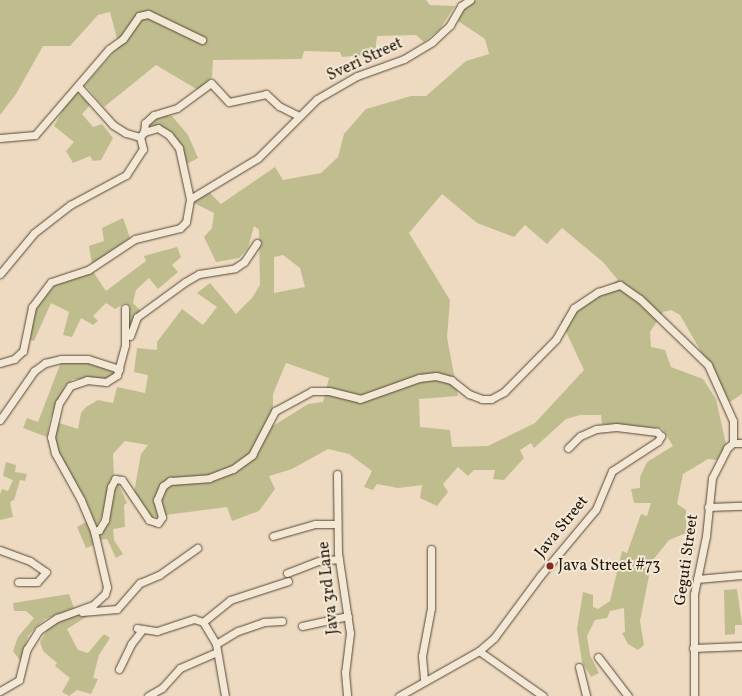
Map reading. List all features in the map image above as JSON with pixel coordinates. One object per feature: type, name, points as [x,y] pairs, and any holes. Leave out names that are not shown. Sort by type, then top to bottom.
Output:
[{"type":"street","name":"Sveri Street","points":[[190,199],[258,158],[317,99],[357,76],[404,59],[432,42],[450,25],[461,6],[470,0]]},
{"type":"street","points":[[0,138],[35,135],[109,49],[123,39],[139,16],[148,14],[202,40]]},
{"type":"street","points":[[0,274],[34,233],[70,205],[126,175],[143,149],[142,134],[145,123],[154,116],[177,108],[211,83],[229,102],[266,94],[279,106],[299,116]]},
{"type":"street","points":[[0,362],[14,359],[23,351],[32,307],[51,282],[88,270],[134,239],[180,228],[189,214],[190,199],[183,160],[174,140],[158,128],[142,134],[126,133],[113,125],[78,86]]},
{"type":"street","points":[[0,691],[19,680],[27,649],[39,630],[57,618],[93,606],[102,598],[107,588],[94,531],[81,500],[55,453],[52,426],[62,398],[70,386],[87,380],[113,380],[119,369],[125,345],[137,317],[199,274],[235,268],[244,262],[257,243]]},
{"type":"street","points":[[94,531],[99,530],[106,520],[111,487],[115,479],[122,480],[149,520],[158,522],[162,517],[157,500],[163,486],[170,482],[209,478],[233,469],[252,456],[275,411],[312,391],[329,391],[360,399],[419,378],[436,376],[451,380],[469,394],[482,400],[491,399],[504,392],[556,339],[574,308],[598,292],[620,285],[640,299],[708,365],[733,421],[733,443],[742,443]]},
{"type":"street","points":[[125,308],[125,345]]},
{"type":"street","points":[[0,420],[34,371],[45,363],[61,359],[88,359],[119,369]]},
{"type":"street","name":"Java Street","points":[[401,696],[424,679],[479,651],[494,638],[596,509],[612,470],[658,441],[661,436],[657,432],[616,427],[596,429],[580,436],[568,448]]},
{"type":"street","name":"Geguti Street","points":[[694,696],[693,648],[697,579],[712,478],[719,461],[733,443]]},
{"type":"street","name":"Java 3rd Lane","points":[[337,474],[339,559],[348,616],[347,696]]},
{"type":"street","points":[[708,507],[742,506]]},
{"type":"street","name":"Java 3rd Lane","points":[[273,536],[315,524],[337,524]]},
{"type":"street","points":[[75,613],[117,609],[136,586],[159,575],[197,548]]},
{"type":"street","points":[[424,679],[422,656],[431,608],[431,549]]},
{"type":"street","points":[[0,550],[30,561],[46,572],[37,582],[18,582]]},
{"type":"street","points":[[288,573],[319,561],[339,559]]},
{"type":"street","points":[[697,579],[742,575]]},
{"type":"street","points":[[203,622],[230,600],[288,581]]},
{"type":"street","points":[[302,626],[348,616]]},
{"type":"street","points":[[119,669],[130,644],[140,629],[157,631],[194,619],[203,622],[216,644],[225,696]]},
{"type":"street","points":[[216,644],[238,631],[264,622],[282,621]]},
{"type":"street","points":[[693,648],[742,646]]},
{"type":"street","points":[[479,651],[543,696]]},
{"type":"street","points":[[148,696],[162,688],[180,668],[217,652]]},
{"type":"street","points":[[598,657],[628,696]]},
{"type":"street","points":[[579,667],[586,696]]},
{"type":"shaded area","points":[[0,0],[426,0],[430,5],[455,6],[440,29],[424,42],[416,35],[377,36],[375,54],[342,57],[340,52],[304,51],[302,59],[213,60],[212,77],[198,90],[156,65],[104,107],[85,85],[119,46],[110,12],[98,15],[70,46],[43,46],[16,94],[0,115]]},
{"type":"shaded area","points":[[477,0],[742,0],[742,394],[730,402],[680,315],[671,310],[663,312],[650,332],[651,347],[665,350],[671,367],[703,379],[716,399],[726,444],[717,460],[708,459],[683,474],[677,504],[686,510],[686,533],[669,540],[652,561],[640,621],[644,645],[638,650],[628,644],[622,633],[625,632],[624,608],[610,611],[607,618],[595,620],[587,636],[590,655],[599,673],[591,677],[582,662],[577,629],[583,592],[593,595],[593,607],[598,609],[610,601],[622,551],[627,553],[641,514],[647,516],[651,503],[634,503],[631,489],[640,488],[640,477],[647,462],[673,446],[662,428],[602,424],[601,415],[580,415],[566,419],[534,448],[531,443],[520,450],[524,458],[504,480],[493,479],[495,470],[474,470],[468,476],[458,467],[443,484],[448,492],[437,506],[420,498],[422,485],[398,488],[377,484],[373,490],[364,487],[372,471],[349,454],[328,449],[292,469],[269,476],[275,489],[259,511],[232,521],[227,507],[150,517],[134,493],[141,454],[148,445],[125,441],[113,454],[114,475],[110,480],[107,507],[96,527],[89,507],[55,447],[56,422],[78,429],[81,413],[86,407],[98,400],[113,403],[117,387],[145,393],[148,375],[134,372],[137,348],[157,350],[157,342],[182,309],[203,325],[217,307],[197,293],[210,283],[236,314],[252,298],[260,285],[259,230],[254,226],[248,248],[239,258],[216,262],[204,237],[212,228],[214,213],[194,203],[197,199],[207,190],[221,204],[275,167],[283,180],[321,173],[338,157],[344,134],[366,109],[411,96],[426,96],[466,61],[489,54],[485,39],[458,21],[465,6]],"holes":[[[442,194],[477,223],[514,237],[525,225],[547,244],[562,228],[603,262],[618,280],[561,321],[584,370],[535,423],[488,446],[452,447],[450,430],[420,427],[419,399],[458,396],[447,337],[450,300],[409,233]],[[283,255],[300,268],[305,287],[274,293],[274,257]],[[286,363],[329,378],[323,402],[308,404],[273,426],[273,394]]]},
{"type":"shaded area","points":[[76,92],[91,104],[82,114],[93,127],[102,124],[113,138],[101,160],[93,161],[90,156],[73,163],[66,151],[74,142],[54,126],[71,95]]},
{"type":"shaded area","points":[[162,115],[172,116],[188,135],[198,158],[187,164],[178,140],[169,130],[153,125],[146,127]]},
{"type":"shaded area","points":[[123,218],[130,238],[92,264],[89,246],[104,241],[102,228]]},
{"type":"shaded area","points":[[177,247],[181,257],[172,265],[178,272],[158,289],[149,278],[136,290],[133,303],[141,311],[127,334],[130,306],[125,303],[115,309],[106,303],[93,316],[98,321],[93,325],[81,318],[72,337],[63,335],[69,312],[51,303],[34,341],[30,340],[33,309],[60,280],[92,270],[106,291],[146,261],[144,256]]},
{"type":"shaded area","points":[[86,361],[111,368],[114,375],[108,380],[73,379],[65,386],[50,419],[47,437],[23,428],[27,418],[38,422],[61,362]]},
{"type":"shaded area","points":[[6,462],[16,465],[15,472],[27,474],[25,481],[20,480],[14,500],[10,502],[13,517],[0,520],[0,494],[2,489],[8,491],[13,480],[3,476]]},
{"type":"shaded area","points":[[118,483],[127,503],[124,505],[125,527],[113,529],[114,540],[123,554],[116,558],[107,539],[98,540],[110,513],[114,485]]},
{"type":"shaded area","points":[[88,521],[94,545],[86,548],[77,527]]},
{"type":"shaded area","points":[[737,589],[742,625],[735,625],[735,634],[725,635],[724,590]]},
{"type":"shaded area","points":[[69,594],[74,608],[45,619],[36,627],[28,636],[21,662],[13,651],[18,637],[34,618],[26,611],[14,611],[13,603]]},
{"type":"shaded area","points":[[91,614],[67,629],[78,650],[88,653],[104,634],[110,638],[99,655],[93,678],[98,679],[91,694],[77,690],[69,696],[62,692],[70,678],[55,666],[57,663],[43,651],[40,642],[51,623],[76,615]]},
{"type":"place","name":"Java Street #73","points":[[550,566]]}]
